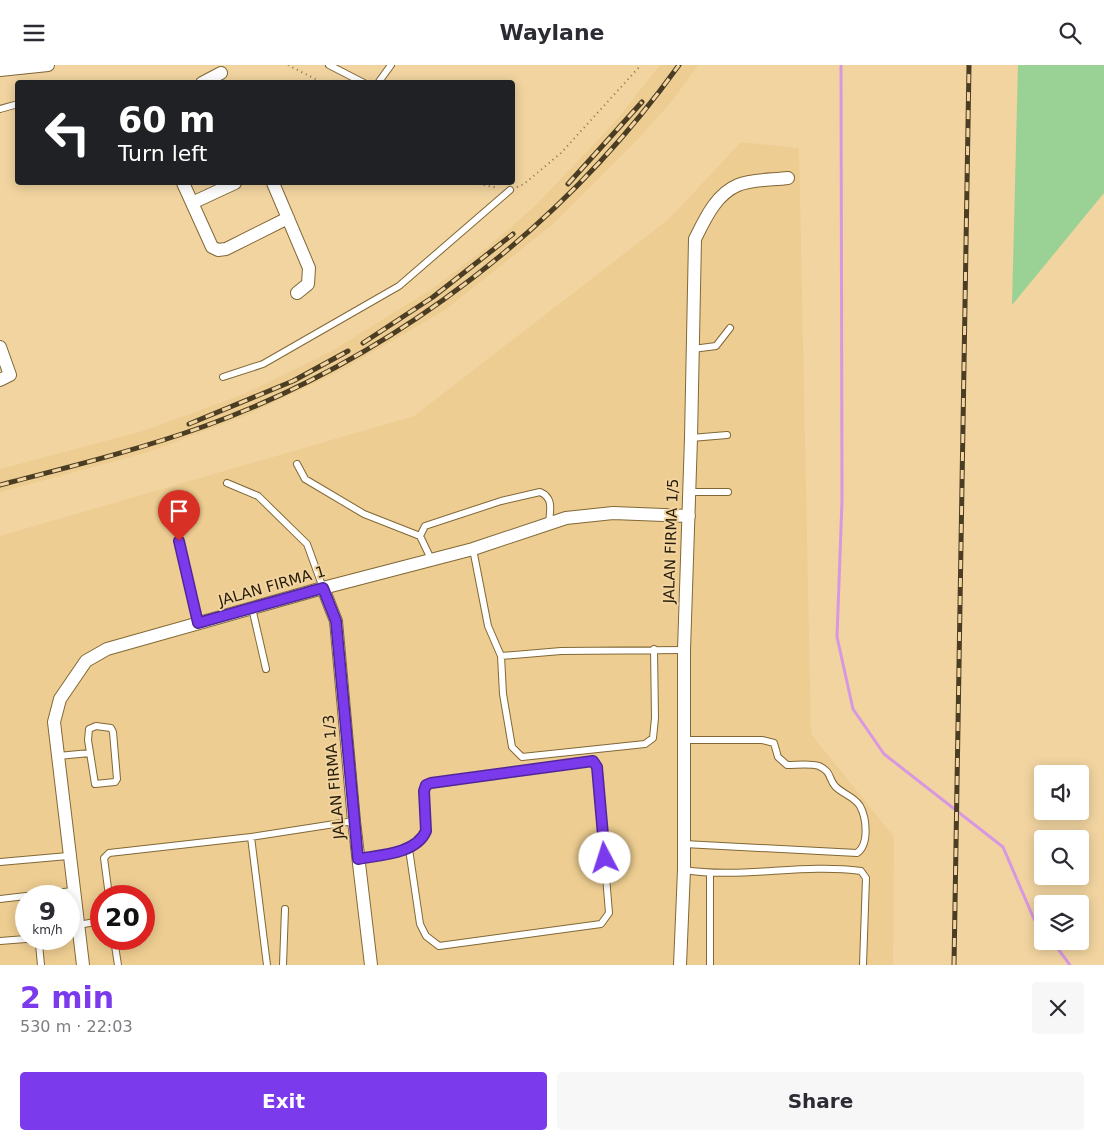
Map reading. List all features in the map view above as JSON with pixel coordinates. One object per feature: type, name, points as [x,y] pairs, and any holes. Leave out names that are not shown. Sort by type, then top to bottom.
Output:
[{"type":"street","points":[[0,69],[48,65]]},
{"type":"street","points":[[208,80],[221,73]]},
{"type":"street","name":"JALAN FIRMA 1/5","points":[[680,965],[684,870],[684,650],[695,239],[707,215],[720,198],[738,185],[788,178]]},
{"type":"street","points":[[185,185],[212,247],[218,250],[226,249],[288,219]]},
{"type":"street","points":[[192,203],[231,185]]},
{"type":"street","points":[[274,185],[310,273],[308,284],[297,293]]},
{"type":"street","points":[[0,347],[10,375],[0,380]]},
{"type":"street","name":"JALAN FIRMA 1","points":[[72,885],[54,722],[60,699],[86,661],[106,649],[323,588],[473,549],[566,518],[613,513],[689,516]]},
{"type":"street","name":"JALAN FIRMA 1/3","points":[[323,588],[336,621],[354,821],[370,965]]},
{"type":"street","name":"JALAN FIRMA 1","points":[[80,941],[83,965]]},
{"type":"lane","points":[[329,65],[358,80]]},
{"type":"lane","points":[[380,80],[391,65]]},
{"type":"lane","points":[[0,109],[15,105]]},
{"type":"lane","points":[[223,377],[263,364],[399,286],[510,190]]},
{"type":"lane","points":[[693,349],[716,346],[730,328]]},
{"type":"lane","points":[[691,437],[727,435]]},
{"type":"lane","points":[[297,464],[305,479],[364,514],[420,536],[430,559]]},
{"type":"lane","points":[[227,483],[258,495],[307,544],[323,588]]},
{"type":"lane","points":[[420,536],[425,526],[501,501],[540,492],[546,495],[551,503],[549,523]]},
{"type":"lane","points":[[689,492],[728,492]]},
{"type":"lane","points":[[179,541],[198,623]]},
{"type":"lane","points":[[473,549],[488,625],[501,656],[503,694],[512,747],[522,757],[645,744],[653,738],[655,718],[654,649]]},
{"type":"lane","points":[[252,609],[266,669]]},
{"type":"lane","points":[[501,656],[560,651],[684,650]]},
{"type":"lane","points":[[96,726],[111,728],[117,779],[115,782],[95,784],[90,753],[89,729],[96,726]]},
{"type":"lane","points":[[683,740],[762,740],[774,743],[778,757],[788,765],[817,765],[830,773],[835,786],[851,796],[860,806],[866,843],[863,849],[857,853],[684,845]]},
{"type":"lane","points":[[58,756],[90,753]]},
{"type":"lane","points":[[358,859],[410,849],[424,837],[426,831],[424,791],[426,785],[593,761],[597,767],[609,913],[601,923],[439,946],[426,936],[420,924],[410,849]]},
{"type":"lane","points":[[108,885],[104,858],[109,853],[251,837],[354,821]]},
{"type":"lane","points":[[251,837],[267,965]]},
{"type":"lane","points":[[0,862],[68,856]]},
{"type":"lane","points":[[684,870],[710,874],[733,871],[861,871],[866,878],[863,965]]},
{"type":"lane","points":[[710,874],[710,965]]},
{"type":"lane","points":[[0,899],[15,897]]},
{"type":"lane","points":[[283,965],[285,909]]},
{"type":"lane","points":[[0,941],[15,940]]},
{"type":"lane","points":[[39,950],[41,965]]},
{"type":"lane","points":[[116,950],[118,965]]},
{"type":"path","points":[[288,65],[317,80]]},
{"type":"path","points":[[484,185],[510,190],[524,184],[561,153],[641,65]]},
{"type":"shaded area","points":[[660,65],[698,65],[673,100],[637,140],[553,224],[445,310],[344,369],[250,414],[149,452],[0,492],[0,469],[143,431],[242,395],[332,351],[432,289],[490,245],[535,206],[614,123]]},
{"type":"shaded area","points":[[741,142],[799,148],[811,734],[894,837],[893,965],[0,965],[0,536],[414,416],[669,219]]},
{"type":"green space","points":[[1018,65],[1104,65],[1104,193],[1012,305]]},
{"type":"waterway","points":[[841,65],[842,501],[837,637],[853,709],[884,754],[1003,847],[1034,919]]},
{"type":"waterway","points":[[1059,950],[1070,965]]},
{"type":"railway","points":[[0,485],[78,465],[205,426],[275,398],[342,364],[407,325],[469,281],[528,232],[582,180],[633,124],[679,65]]},
{"type":"railway","points":[[954,965],[969,65]]},
{"type":"railway","points":[[568,184],[642,102]]},
{"type":"railway","points":[[363,343],[433,297],[513,234]]},
{"type":"railway","points":[[189,424],[293,381],[348,351]]},
{"type":"route","points":[[179,541],[198,623],[323,588],[336,621],[358,859],[410,849],[424,837],[426,831],[424,791],[426,785],[593,761],[597,767],[605,858]]}]
